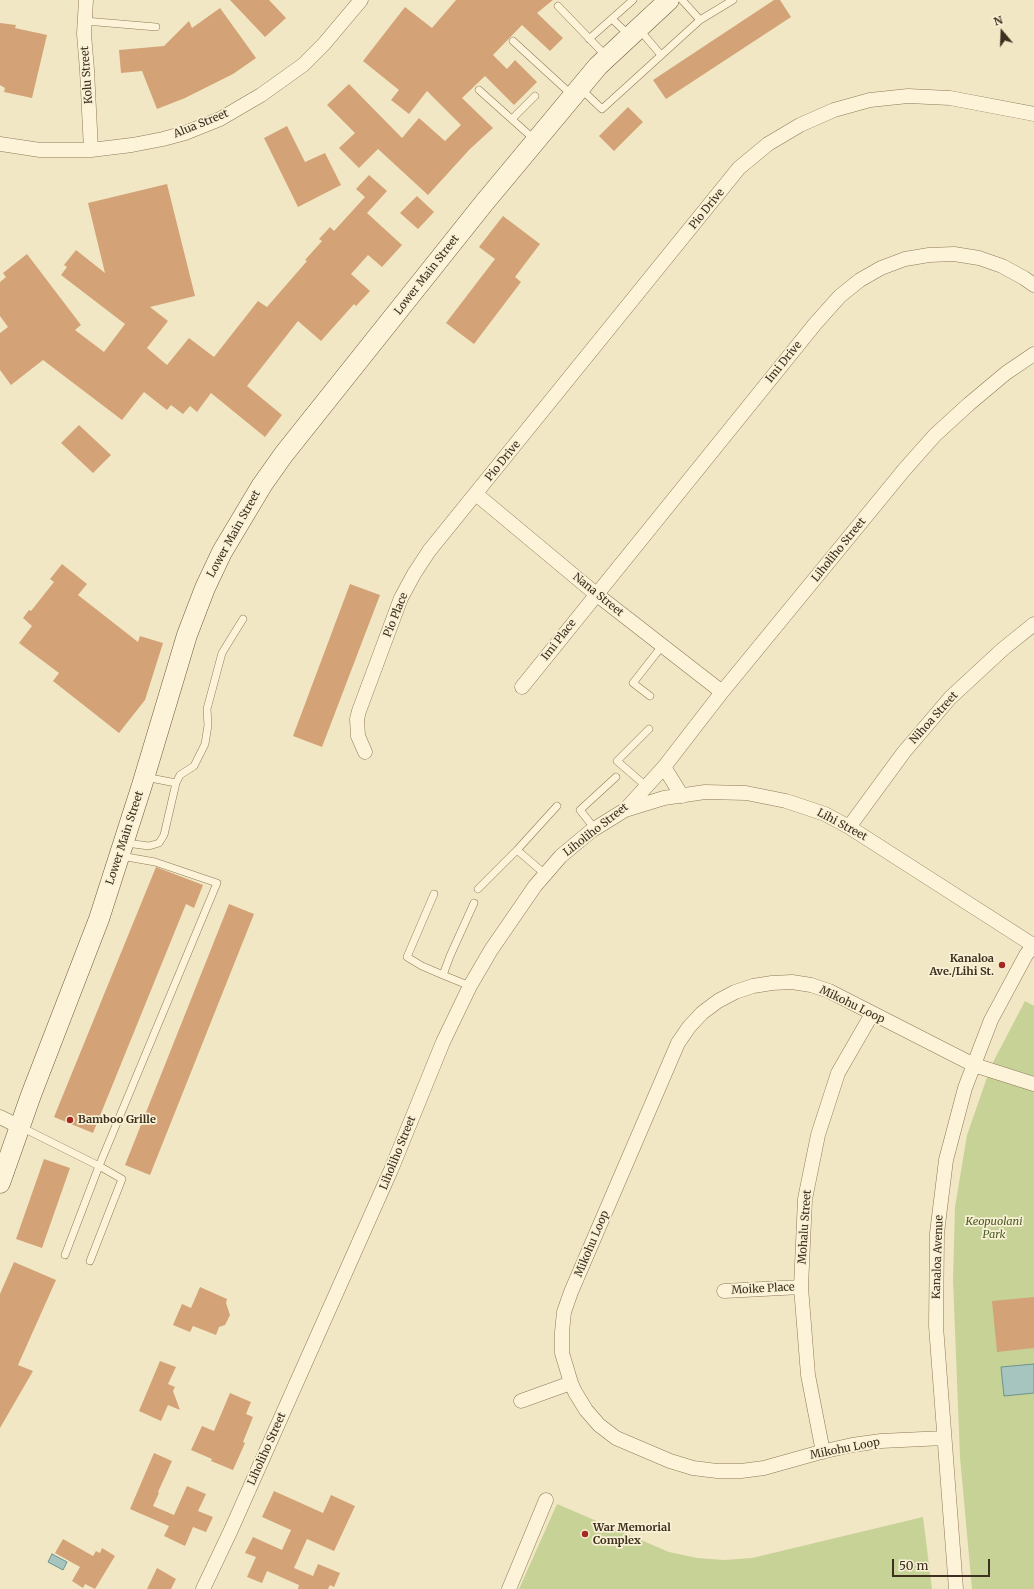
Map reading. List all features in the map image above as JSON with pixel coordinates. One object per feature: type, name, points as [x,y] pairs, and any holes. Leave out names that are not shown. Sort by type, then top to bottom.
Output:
[{"type":"street","name":"Kolu Street","points":[[86,0],[84,34],[91,150]]},
{"type":"street","name":"Alua Street","points":[[0,144],[40,150],[91,150],[132,145],[163,139],[185,132],[231,113],[278,84],[303,65],[324,44],[361,0]]},
{"type":"street","name":"Lower Main Street","points":[[0,1183],[99,919],[145,777],[187,635],[205,588],[222,552],[262,485],[284,454],[535,140],[608,57],[660,5]]},
{"type":"street","name":"Pio Drive","points":[[476,494],[739,168],[768,144],[800,124],[834,110],[878,100],[908,96],[950,98],[1034,114]]},
{"type":"street","name":"Imi Drive","points":[[596,594],[815,324],[840,296],[860,280],[881,268],[905,259],[929,255],[954,254],[979,258],[1002,266],[1034,285]]},
{"type":"street","name":"Liholiho Street","points":[[203,1589],[231,1530],[382,1192],[443,1042],[470,986],[491,950],[535,886],[561,856],[595,829],[625,810],[664,767],[722,692],[904,470],[974,399],[1006,373],[1034,354]]},
{"type":"street","name":"Nana Street","points":[[476,494],[596,594],[722,692]]},
{"type":"street","name":"Pio Place","points":[[365,752],[358,736],[357,723],[359,711],[401,598],[429,551],[476,494]]},
{"type":"street","name":"Imi Place","points":[[522,687],[596,594]]},
{"type":"street","name":"Nihoa Street","points":[[849,827],[904,752],[950,698],[1003,649],[1034,624]]},
{"type":"street","points":[[664,767],[682,796]]},
{"type":"street","name":"Lihi Street","points":[[625,810],[664,798],[705,792],[746,793],[779,799],[825,814],[849,827],[1034,944]]},
{"type":"street","name":"Kanaloa Avenue","points":[[956,1589],[936,1326],[937,1233],[946,1160],[965,1088],[991,1020],[1026,955],[1034,944]]},
{"type":"street","name":"Mikohu Loop","points":[[944,1438],[881,1441],[823,1452],[764,1468],[741,1471],[717,1471],[693,1468],[670,1461],[616,1438],[600,1425],[586,1410],[570,1383],[562,1353],[564,1312],[571,1292],[678,1043],[689,1027],[702,1013],[723,998],[735,992],[753,986],[772,983],[792,982],[811,985],[829,991],[974,1065],[1034,1084]]},
{"type":"street","name":"Mohalu Street","points":[[823,1452],[808,1374],[801,1287],[805,1199],[818,1135],[838,1073],[872,1014]]},
{"type":"street","points":[[0,1117],[20,1127]]},
{"type":"street","name":"Moike Place","points":[[724,1291],[801,1287]]},
{"type":"street","points":[[521,1401],[570,1383]]},
{"type":"street","points":[[508,1589],[546,1500]]},
{"type":"lane","points":[[589,39],[633,0]]},
{"type":"lane","points":[[682,0],[700,20]]},
{"type":"lane","points":[[513,41],[577,92],[602,109],[700,20],[733,0]]},
{"type":"lane","points":[[558,6],[608,57]]},
{"type":"lane","points":[[612,19],[634,32],[661,55]]},
{"type":"lane","points":[[84,21],[156,27]]},
{"type":"lane","points":[[479,90],[535,140]]},
{"type":"lane","points":[[512,119],[535,96]]},
{"type":"lane","points":[[121,849],[149,846],[158,843],[164,834],[176,784],[180,775],[194,766],[205,744],[208,724],[207,709],[222,653],[243,619]]},
{"type":"lane","points":[[650,696],[633,683],[662,646]]},
{"type":"lane","points":[[646,786],[617,761],[649,729]]},
{"type":"lane","points":[[145,777],[176,784]]},
{"type":"lane","points":[[595,829],[580,810],[616,777]]},
{"type":"lane","points":[[478,889],[517,850],[557,806]]},
{"type":"lane","points":[[65,1255],[99,1166],[217,883],[154,862],[121,849]]},
{"type":"lane","points":[[517,850],[545,874]]},
{"type":"lane","points":[[434,894],[407,957],[422,966],[470,986]]},
{"type":"lane","points":[[443,975],[474,903]]},
{"type":"lane","points":[[20,1127],[99,1166],[122,1180],[90,1262]]},
{"type":"green space","name":"Keopuolani Park","points":[[1025,1001],[1034,1006],[1034,1589],[972,1589],[960,1457],[953,1280],[955,1207],[967,1135],[991,1066]]},
{"type":"green space","name":"War Memorial Complex","points":[[557,1504],[669,1552],[697,1558],[724,1560],[752,1558],[923,1517],[932,1589],[519,1589]]},
{"type":"water","points":[[1034,1364],[1034,1393],[1004,1396],[1001,1367]]},
{"type":"water","points":[[52,1554],[67,1562],[63,1570],[48,1562]]},
{"type":"building","points":[[230,0],[269,0],[286,18],[265,37]]},
{"type":"building","points":[[456,0],[553,0],[537,13],[563,38],[550,51],[522,25],[493,55],[507,69],[515,60],[537,82],[514,105],[485,76],[462,98],[493,128],[470,149],[428,195],[378,149],[359,168],[339,148],[355,133],[327,105],[349,84],[402,138],[419,118],[445,141],[461,125],[427,91],[409,114],[391,100],[399,90],[363,61],[405,7],[432,28]]},
{"type":"building","points":[[774,0],[780,0],[791,17],[666,99],[653,80]]},
{"type":"building","points":[[220,8],[256,58],[233,74],[185,98],[157,109],[142,71],[121,73],[119,50],[164,46],[189,21],[192,28]]},
{"type":"building","points":[[0,23],[16,25],[15,28],[47,35],[32,98],[4,92],[5,88],[0,85]]},
{"type":"building","points":[[628,107],[643,122],[614,151],[599,136]]},
{"type":"building","points":[[287,126],[305,162],[325,153],[341,185],[298,207],[264,138]]},
{"type":"building","points":[[369,175],[387,191],[367,213],[402,245],[382,267],[368,255],[351,274],[370,291],[356,306],[354,304],[321,341],[298,321],[247,386],[282,415],[265,437],[211,393],[197,412],[190,406],[183,414],[171,405],[167,410],[144,392],[122,420],[43,360],[11,385],[0,370],[0,333],[8,327],[0,316],[0,282],[6,277],[3,273],[27,254],[81,325],[75,330],[104,352],[125,324],[61,275],[67,267],[64,265],[76,250],[105,273],[88,203],[167,184],[195,296],[150,307],[168,321],[147,348],[167,365],[189,338],[214,357],[258,301],[267,307],[307,261],[305,260],[322,241],[319,239],[330,227],[334,231],[365,197],[356,189]]},
{"type":"building","points":[[417,196],[434,212],[418,229],[400,213]]},
{"type":"building","points":[[503,216],[540,244],[515,277],[521,282],[474,344],[446,323],[495,259],[479,247]]},
{"type":"building","points":[[79,425],[111,455],[93,473],[61,443]]},
{"type":"building","points":[[62,564],[87,584],[78,595],[138,642],[140,636],[163,643],[145,700],[119,733],[53,681],[59,673],[19,643],[32,626],[23,618],[29,610],[31,611],[54,582],[50,579]]},
{"type":"building","points":[[350,584],[380,595],[322,747],[293,736]]},
{"type":"building","points":[[156,867],[203,885],[194,908],[186,904],[93,1133],[54,1117]]},
{"type":"building","points":[[229,904],[254,914],[150,1175],[125,1165]]},
{"type":"building","points":[[44,1159],[70,1168],[42,1248],[16,1239]]},
{"type":"building","points":[[14,1262],[56,1280],[18,1365],[33,1371],[0,1428],[0,1294]]},
{"type":"building","points":[[200,1287],[227,1299],[226,1303],[230,1315],[225,1325],[219,1327],[216,1335],[193,1326],[190,1332],[173,1325],[182,1304],[191,1308]]},
{"type":"building","points":[[1034,1297],[1034,1348],[997,1352],[992,1301]]},
{"type":"building","points":[[160,1361],[176,1367],[168,1384],[175,1387],[173,1391],[180,1410],[168,1405],[161,1421],[139,1411]]},
{"type":"building","points":[[230,1393],[251,1402],[246,1414],[253,1417],[243,1442],[245,1443],[233,1470],[211,1461],[212,1459],[191,1450],[202,1426],[214,1431]]},
{"type":"building","points":[[154,1453],[172,1461],[153,1506],[174,1515],[187,1486],[206,1494],[198,1511],[213,1517],[206,1532],[193,1527],[185,1546],[164,1536],[169,1526],[130,1509]]},
{"type":"building","points":[[274,1491],[323,1513],[331,1495],[355,1506],[334,1551],[307,1539],[294,1568],[313,1576],[318,1564],[340,1573],[334,1587],[330,1585],[328,1589],[298,1589],[299,1585],[267,1571],[262,1583],[247,1577],[256,1557],[245,1553],[253,1537],[282,1550],[291,1530],[262,1517]]},
{"type":"building","points":[[63,1539],[93,1556],[96,1551],[100,1553],[102,1548],[115,1556],[95,1589],[85,1584],[83,1588],[72,1581],[80,1567],[55,1553]]},
{"type":"building","points":[[157,1568],[176,1579],[171,1589],[147,1589]]},
{"type":"place","name":"Kanaloa Ave./Lihi St.","points":[[1002,965]]},
{"type":"place","name":"Bamboo Grille","points":[[70,1120]]},
{"type":"place","name":"War Memorial Complex","points":[[585,1534]]}]
